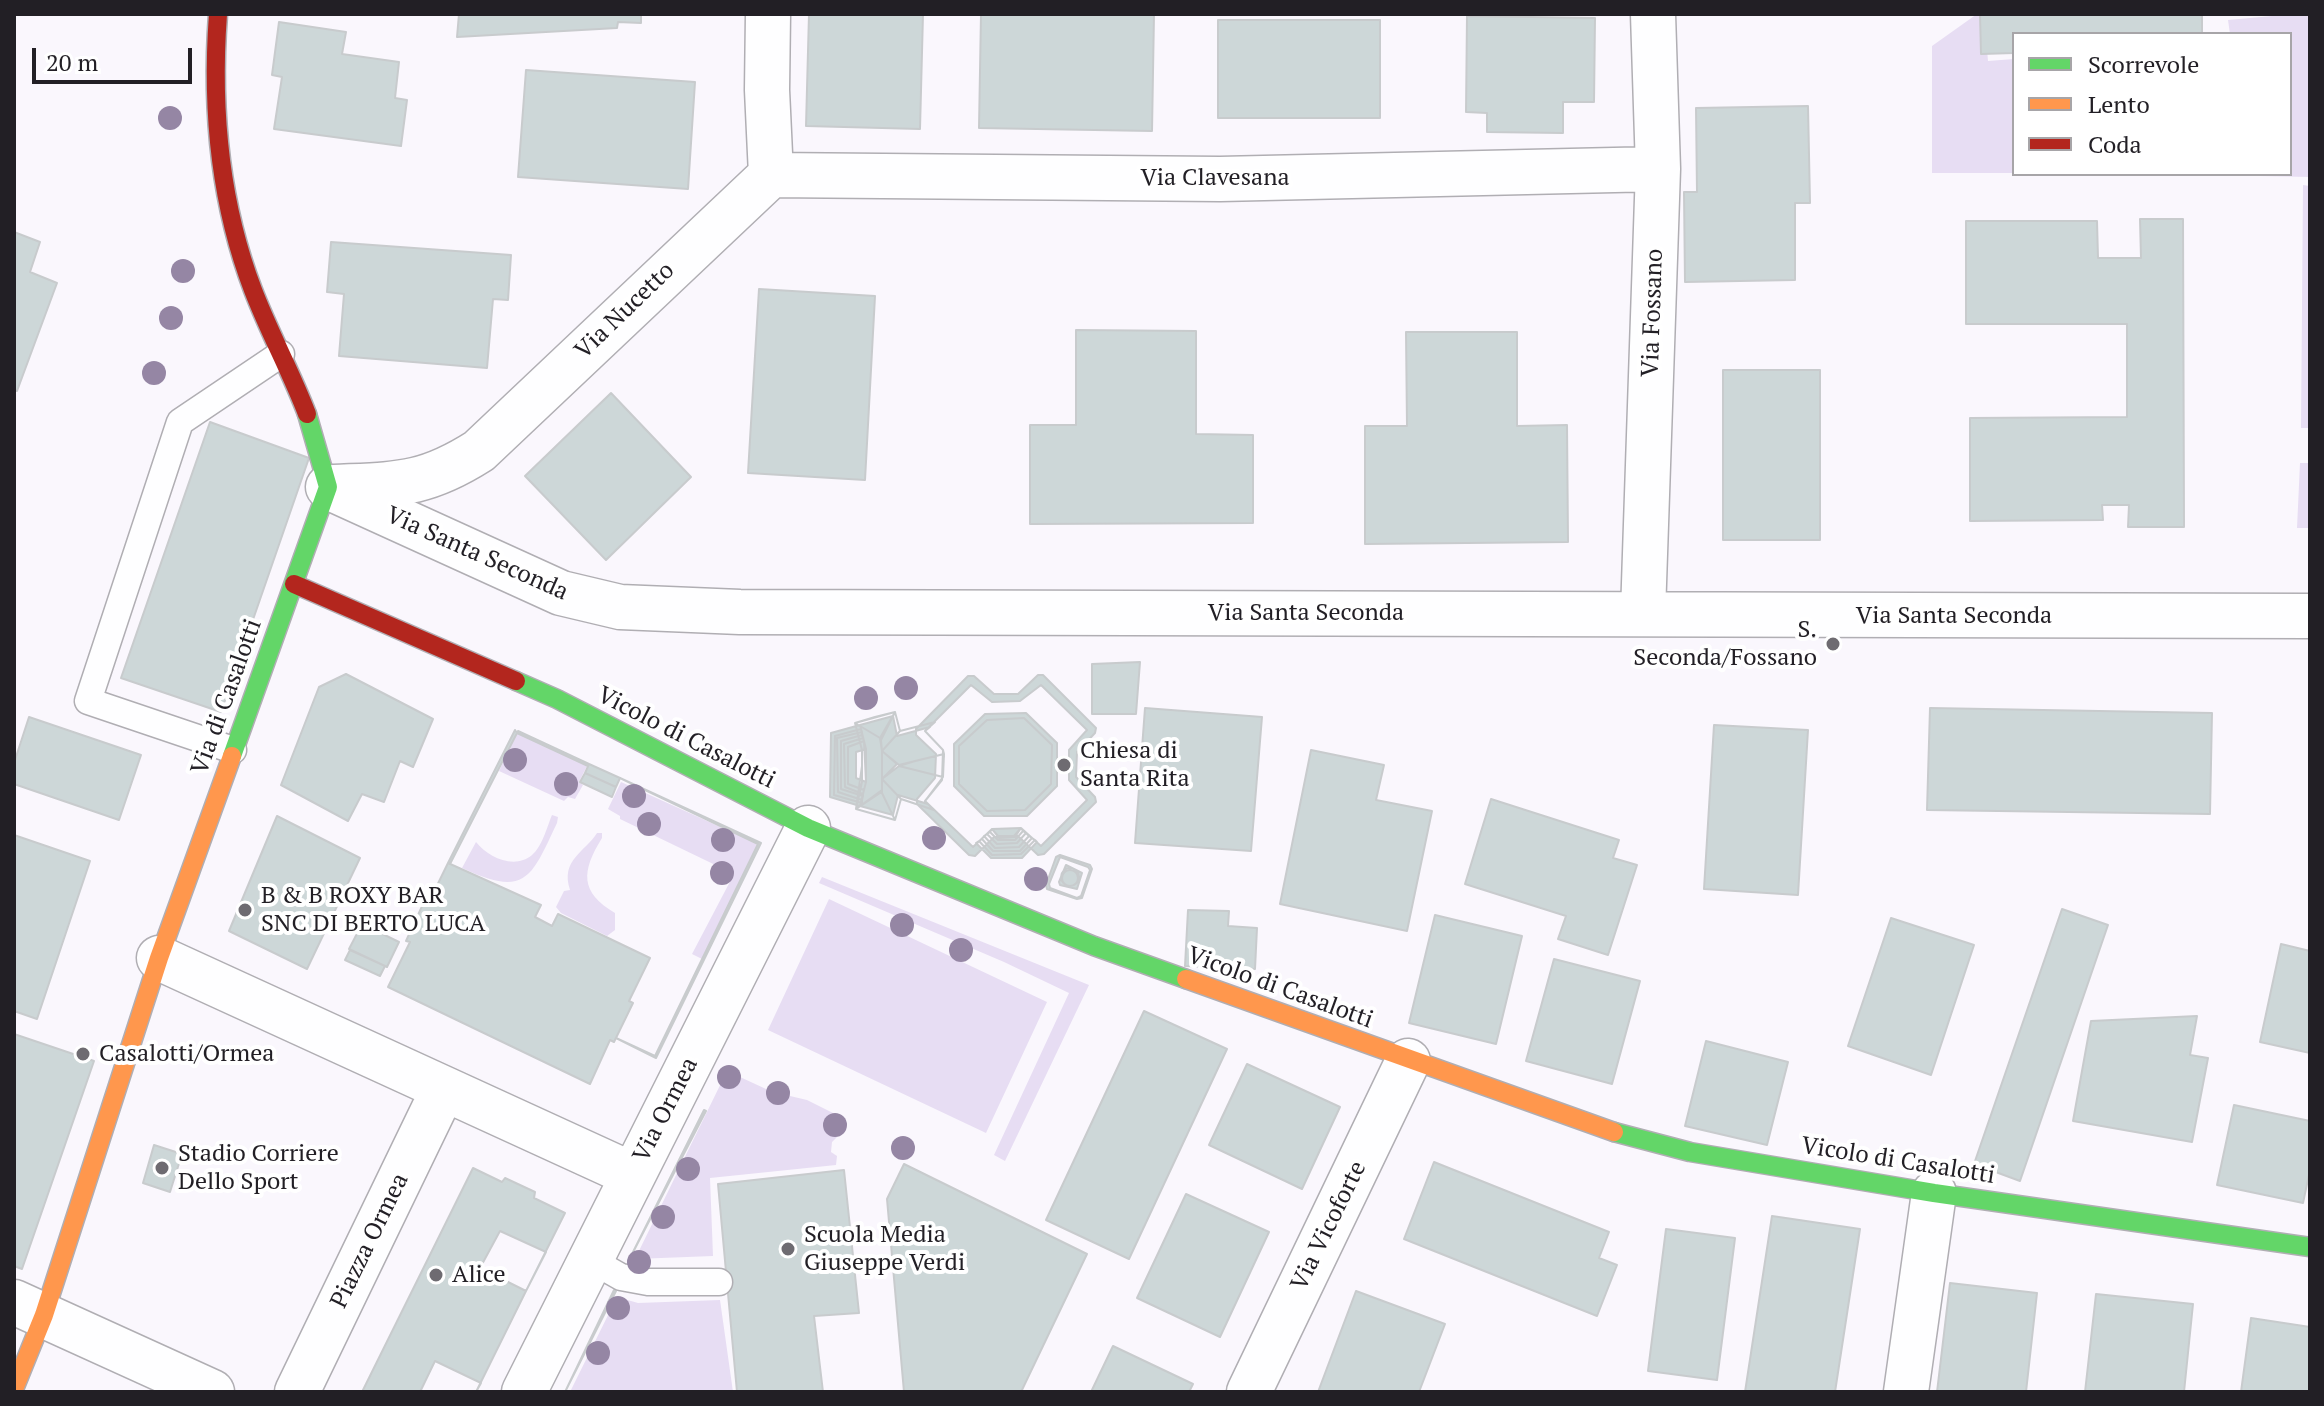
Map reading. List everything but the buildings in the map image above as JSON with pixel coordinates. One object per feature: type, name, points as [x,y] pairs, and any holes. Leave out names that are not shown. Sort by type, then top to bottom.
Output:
[{"type":"street","points":[[218,14],[213,64],[215,117],[228,205],[247,274],[312,427],[317,456],[328,487]]},
{"type":"street","points":[[768,14],[767,90],[771,175]]},
{"type":"street","name":"Via Fossano","points":[[1643,613],[1658,169],[1653,14]]},
{"type":"street","name":"Via Clavesana","points":[[771,175],[1220,179],[1658,169]]},
{"type":"street","name":"Via Nucetto","points":[[328,487],[404,483],[440,474],[479,451],[771,175]]},
{"type":"street","name":"Via Santa Seconda","points":[[328,487],[542,586],[582,600],[620,607],[740,612],[2310,616]]},
{"type":"street","name":"Via di Casalotti","points":[[14,1389],[29,1309],[328,487]]},
{"type":"street","name":"Vicolo di Casalotti","points":[[294,584],[557,699],[808,828],[1094,946],[1553,1113],[1690,1152],[1934,1193],[2310,1247]]},
{"type":"street","name":"Via Ormea","points":[[524,1392],[808,828]]},
{"type":"street","points":[[159,958],[633,1175]]},
{"type":"street","name":"Via Vicoforte","points":[[1249,1392],[1408,1061]]},
{"type":"street","name":"Piazza Ormea","points":[[297,1392],[443,1090]]},
{"type":"street","points":[[1906,1392],[1934,1193]]},
{"type":"street","points":[[29,1309],[212,1392]]},
{"type":"lane","points":[[233,750],[88,701],[180,422],[281,354]]},
{"type":"lane","points":[[591,1260],[621,1277],[648,1282],[719,1282]]},
{"type":"shaded area","points":[[1977,14],[1984,14],[1988,61],[2012,59],[2012,173],[1932,173],[1932,46]]},
{"type":"shaded area","points":[[2310,14],[2310,177],[2259,176],[2292,176],[2292,32],[2230,32],[2228,20]]},
{"type":"shaded area","points":[[2303,185],[2310,186],[2310,428],[2301,428]]},
{"type":"shaded area","points":[[2300,463],[2310,463],[2310,528],[2297,528]]},
{"type":"shaded area","points":[[517,733],[587,766],[579,782],[583,785],[575,799],[568,797],[564,801],[499,771]]},
{"type":"shaded area","points":[[621,782],[758,844],[702,959],[692,954],[734,874],[620,819],[608,809]]},
{"type":"shaded area","points":[[552,815],[558,817],[557,823],[540,857],[524,877],[500,881],[462,868],[476,842],[502,860],[517,861],[532,855],[539,847]]},
{"type":"shaded area","points":[[597,833],[602,833],[602,838],[590,861],[588,880],[595,897],[615,913],[615,930],[607,936],[561,913],[556,907],[564,891],[570,890],[568,871],[571,864]]},
{"type":"shaded area","points":[[822,877],[1089,985],[1005,1161],[994,1155],[1069,993],[819,883]]},
{"type":"shaded area","points":[[829,899],[1047,1002],[986,1133],[768,1030]]},
{"type":"shaded area","points":[[727,1071],[766,1089],[777,1083],[790,1096],[807,1100],[841,1117],[837,1137],[832,1142],[831,1152],[837,1156],[836,1165],[710,1178],[713,1256],[635,1259]]},
{"type":"shaded area","points":[[617,1297],[638,1303],[720,1300],[733,1392],[570,1392]]},
{"type":"traffic: fast","points":[[232,756],[328,487],[307,414]]},
{"type":"traffic: fast","points":[[516,681],[808,828],[1094,946],[1186,979]]},
{"type":"traffic: fast","points":[[1614,1132],[1690,1152],[1934,1193],[2310,1247]]},
{"type":"traffic: slow","points":[[14,1389],[44,1315],[159,958],[232,756]]},
{"type":"traffic: slow","points":[[1186,979],[1614,1132]]},
{"type":"traffic: jam","points":[[218,14],[217,120],[232,223],[253,290],[307,414]]},
{"type":"traffic: jam","points":[[294,584],[516,681]]},
{"type":"place","name":"S. Seconda/Fossano","points":[[1833,644]]},
{"type":"place","name":"Chiesa di Santa Rita","points":[[1064,765]]},
{"type":"place","name":"B & B ROXY BAR SNC DI BERTO LUCA","points":[[245,910]]},
{"type":"place","name":"Casalotti/Ormea","points":[[83,1054]]},
{"type":"place","name":"Stadio Corriere Dello Sport","points":[[162,1168]]},
{"type":"place","name":"Scuola Media Giuseppe Verdi","points":[[788,1249]]},
{"type":"place","name":"Alice","points":[[436,1275]]}]
